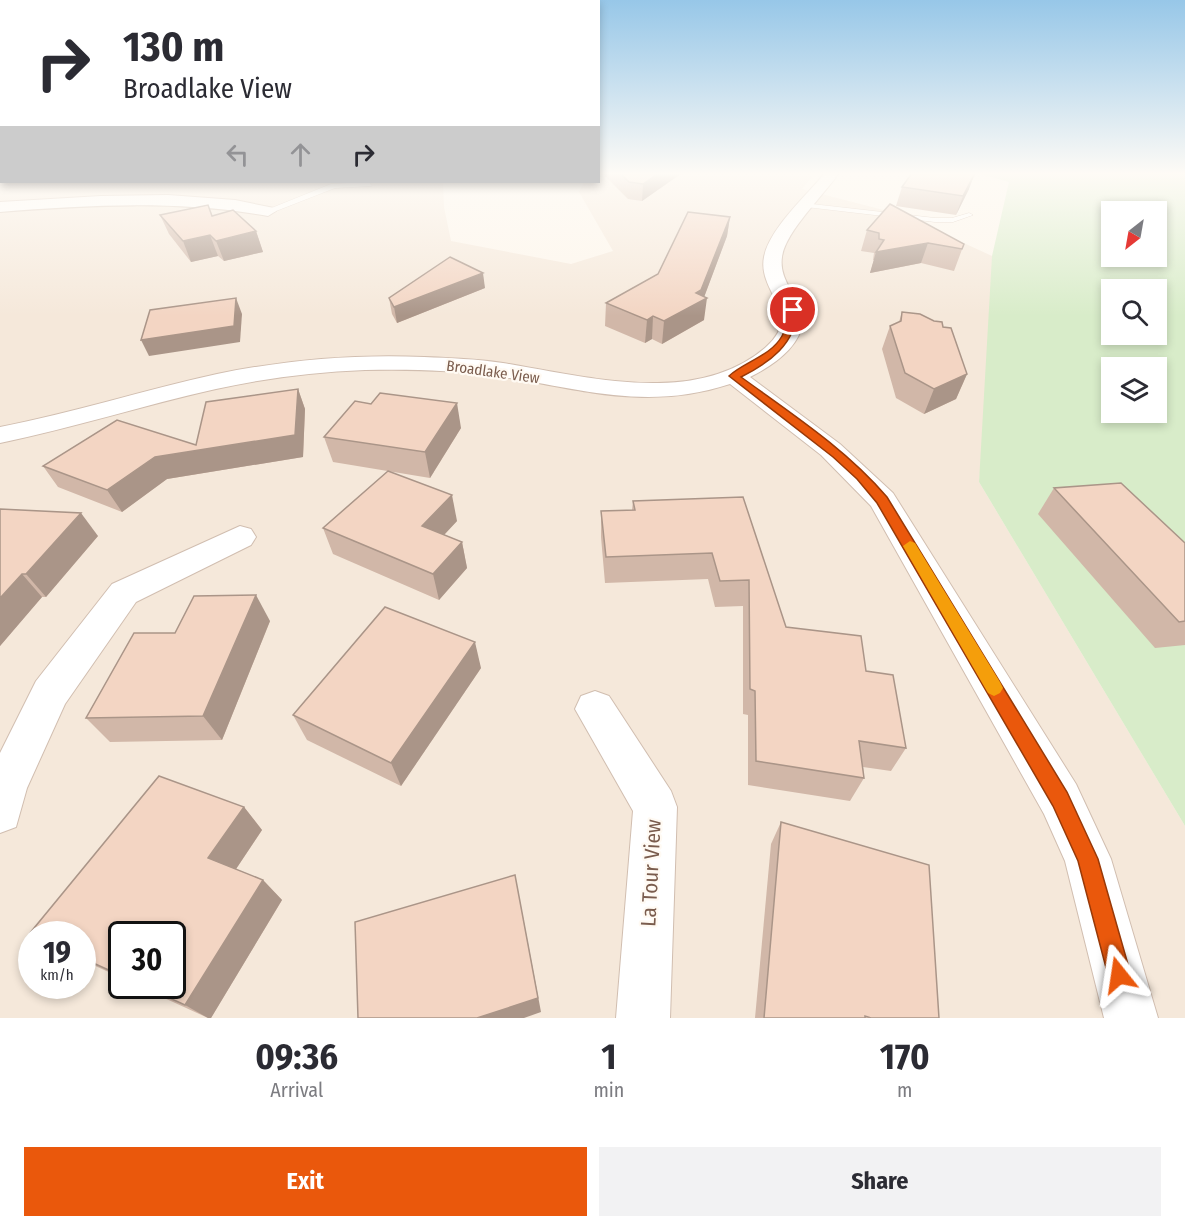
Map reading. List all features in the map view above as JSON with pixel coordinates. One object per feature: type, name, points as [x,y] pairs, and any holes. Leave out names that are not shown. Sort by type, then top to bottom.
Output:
[{"type":"street","name":"Broadlake View","points":[[0,435],[66,422],[216,382],[306,368],[384,363],[456,365],[514,372],[595,387],[633,389],[670,388],[734,376],[755,365],[786,340],[792,323],[793,310],[777,286],[771,262],[773,249],[794,221]]},
{"type":"street","points":[[734,376],[837,454],[862,476],[883,500],[1060,799],[1088,859],[1131,1018]]},
{"type":"street","points":[[0,811],[6,786],[50,693],[124,593],[240,537]]},
{"type":"street","name":"La Tour View","points":[[595,709],[655,807],[643,1018]]},
{"type":"shaded area","points":[[0,221],[447,221],[451,241],[571,264],[613,251],[595,221],[915,221],[992,256],[992,352],[979,482],[1185,826],[1185,1018],[0,1018]]},
{"type":"green space","points":[[1000,221],[1101,221],[1101,267],[1167,267],[1167,221],[1185,221],[1185,826],[979,482],[992,256]]},
{"type":"building","points":[[165,221],[245,221],[256,231],[216,241],[210,235],[183,241]]},
{"type":"building","points":[[684,221],[729,221],[701,290],[696,293],[707,298],[664,321],[653,316],[647,320],[606,303],[658,274]]},
{"type":"building","points":[[875,221],[921,221],[964,244],[962,249],[928,243],[876,252],[884,240],[879,239],[879,233],[867,230]]},
{"type":"building","points":[[450,257],[483,273],[394,307],[389,298]]},
{"type":"building","points":[[236,298],[234,326],[141,340],[150,310]]},
{"type":"building","points":[[902,312],[920,314],[942,322],[943,327],[951,328],[967,374],[934,389],[905,373],[890,326],[901,321]]},
{"type":"building","points":[[298,389],[295,435],[155,457],[107,490],[43,466],[117,420],[196,445],[206,402]]},
{"type":"building","points":[[380,393],[457,403],[425,452],[324,437],[355,401],[371,404]]},
{"type":"building","points":[[388,471],[452,495],[422,526],[462,542],[433,574],[323,528]]},
{"type":"building","points":[[1121,483],[1185,543],[1185,621],[1179,622],[1054,488]]},
{"type":"building","points":[[743,497],[786,627],[861,636],[866,671],[893,675],[906,748],[859,741],[864,778],[756,761],[755,691],[750,689],[749,580],[720,581],[712,553],[606,557],[601,511],[635,510],[633,501]]},
{"type":"building","points":[[0,509],[81,513],[26,574],[22,574],[0,598]]},
{"type":"building","points":[[256,595],[203,716],[86,718],[134,633],[175,633],[194,596]]},
{"type":"building","points":[[385,607],[475,642],[391,763],[293,715]]},
{"type":"building","points":[[159,776],[244,807],[208,858],[263,880],[185,1005],[172,999],[186,999],[186,921],[108,921],[108,970],[96,964],[96,921],[40,921]]},
{"type":"building","points":[[781,822],[929,865],[939,1018],[871,1018],[865,1016],[865,1018],[764,1018]]},
{"type":"building","points":[[515,875],[538,998],[477,1018],[358,1018],[355,922]]},
{"type":"slow traffic","points":[[910,546],[994,688]]},
{"type":"route","points":[[793,310],[792,323],[786,340],[774,352],[734,376],[837,454],[862,476],[883,500],[1060,799],[1088,859],[1119,975]]}]
